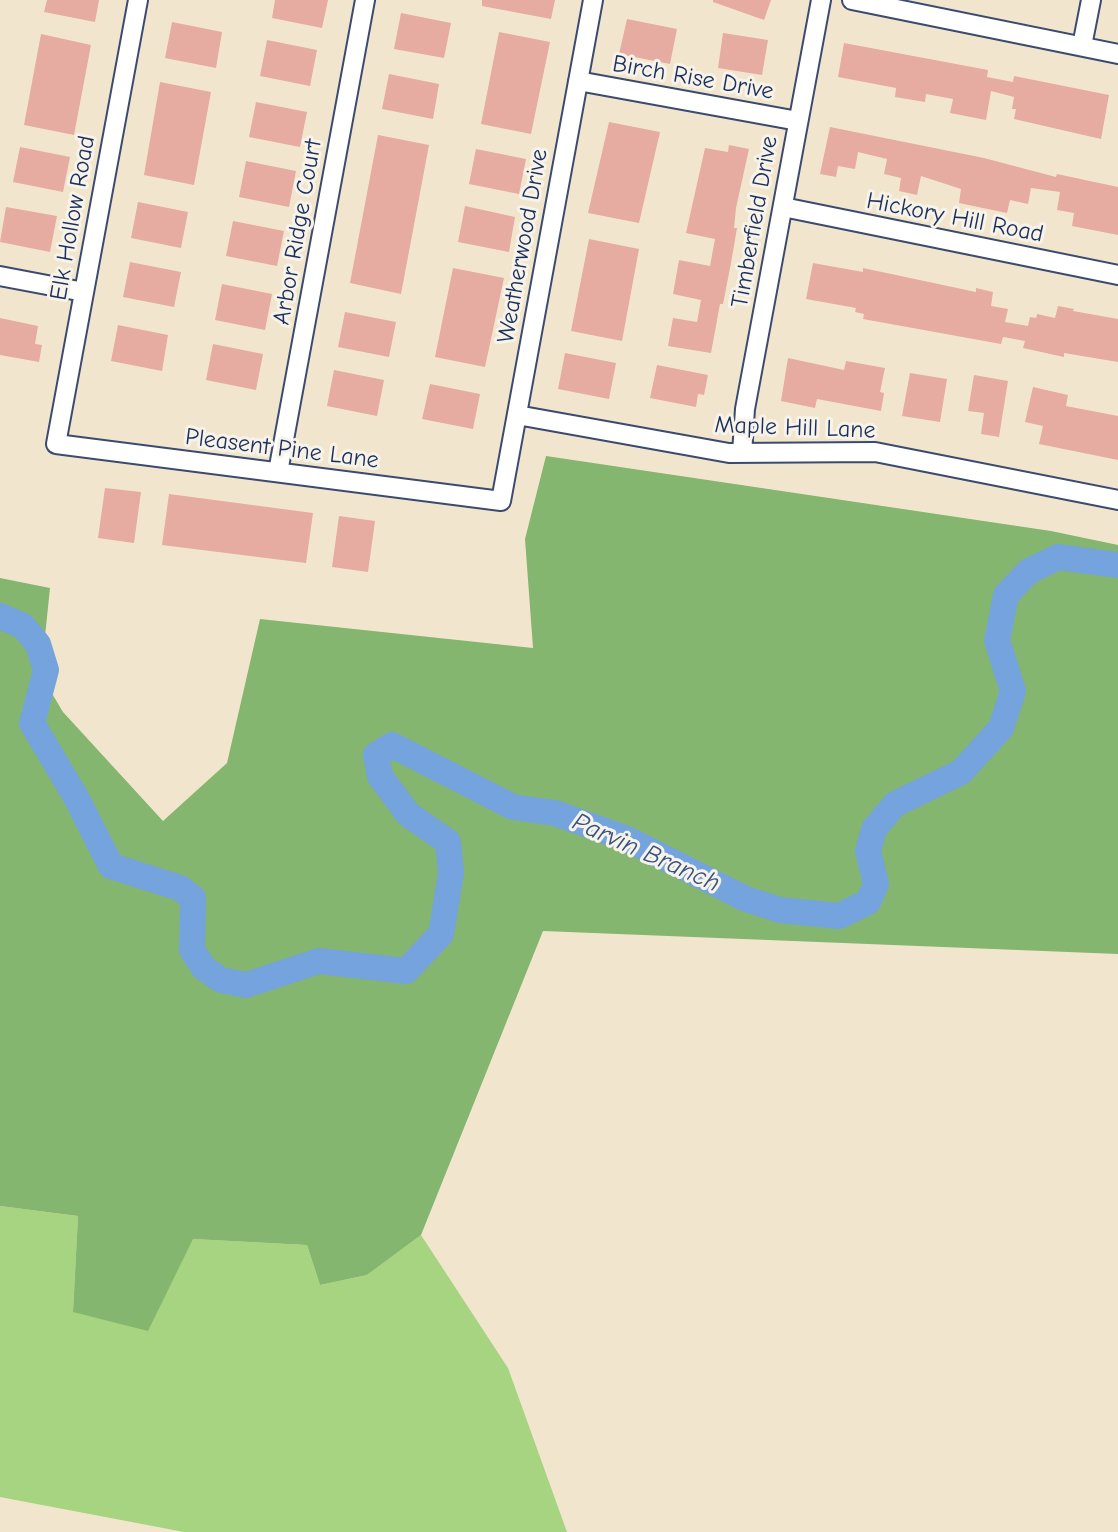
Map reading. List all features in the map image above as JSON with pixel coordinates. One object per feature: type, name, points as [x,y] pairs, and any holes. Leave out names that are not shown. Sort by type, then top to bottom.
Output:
[{"type":"street","name":"Elk Hollow Road","points":[[56,444],[138,0]]},
{"type":"street","name":"Arbor Ridge Court","points":[[278,472],[365,0]]},
{"type":"street","name":"Weatherwood Drive","points":[[501,501],[593,0]]},
{"type":"street","name":"Timberfield Drive","points":[[742,453],[745,409],[821,0]]},
{"type":"street","points":[[852,0],[1118,54]]},
{"type":"street","points":[[1082,46],[1091,0]]},
{"type":"street","name":"Birch Rise Drive","points":[[578,81],[798,121]]},
{"type":"street","name":"Hickory Hill Road","points":[[783,207],[1118,275]]},
{"type":"street","points":[[0,276],[84,292]]},
{"type":"street","name":"Maple Hill Lane","points":[[517,415],[703,449],[742,453],[875,452],[1118,500]]},
{"type":"street","name":"Pleasent Pine Lane","points":[[56,444],[501,501]]},
{"type":"green space","points":[[546,456],[1051,531],[1118,545],[1118,954],[543,931],[421,1235],[367,1275],[320,1285],[307,1245],[193,1239],[148,1331],[73,1312],[78,1216],[0,1206],[0,578],[50,588],[41,675],[63,712],[163,821],[227,763],[260,619],[533,648],[525,539]]},
{"type":"green space","points":[[0,1206],[78,1216],[73,1312],[193,1239],[307,1245],[320,1285],[367,1275],[421,1235],[508,1368],[567,1532],[184,1532],[0,1497]]},
{"type":"building","points":[[47,0],[99,0],[95,22],[44,12]]},
{"type":"building","points":[[275,0],[328,0],[322,28],[272,18]]},
{"type":"building","points":[[482,0],[555,0],[551,19],[482,6]]},
{"type":"building","points":[[713,0],[771,0],[764,20]]},
{"type":"building","points":[[401,13],[451,23],[444,58],[394,49]]},
{"type":"building","points":[[627,19],[677,29],[670,64],[619,54]]},
{"type":"building","points":[[172,22],[222,32],[216,68],[165,58]]},
{"type":"building","points":[[499,32],[550,42],[531,134],[481,124]]},
{"type":"building","points":[[723,33],[768,40],[762,75],[718,68]]},
{"type":"building","points":[[41,34],[91,45],[74,135],[24,125]]},
{"type":"building","points":[[267,40],[317,50],[310,86],[260,76]]},
{"type":"building","points":[[844,43],[988,70],[987,77],[1013,82],[1014,76],[1109,95],[1101,139],[1014,119],[1014,97],[991,91],[986,120],[950,113],[953,99],[926,94],[925,102],[895,97],[896,88],[838,77]]},
{"type":"building","points":[[389,74],[439,84],[433,119],[382,109]]},
{"type":"building","points":[[160,82],[211,92],[194,185],[144,175]]},
{"type":"building","points":[[256,102],[307,112],[300,147],[249,137]]},
{"type":"building","points":[[609,122],[660,132],[639,223],[588,213]]},
{"type":"building","points":[[830,127],[984,158],[1056,177],[1057,174],[1118,187],[1118,235],[1072,226],[1074,213],[1057,210],[1060,192],[1031,188],[1028,204],[1010,200],[1007,213],[959,203],[961,189],[921,176],[917,195],[899,191],[901,178],[884,174],[887,159],[858,152],[855,169],[838,166],[836,177],[820,174]]},
{"type":"building","points":[[378,135],[429,145],[401,294],[350,283]]},
{"type":"building","points":[[729,145],[749,149],[736,208],[734,228],[737,228],[731,263],[711,353],[668,346],[673,318],[697,322],[701,300],[673,294],[679,260],[710,266],[715,239],[686,233],[705,148],[728,152]]},
{"type":"building","points":[[20,147],[70,157],[63,192],[13,182]]},
{"type":"building","points":[[476,149],[526,159],[519,194],[469,184]]},
{"type":"building","points":[[246,161],[296,171],[289,207],[239,197]]},
{"type":"building","points":[[138,202],[188,212],[181,248],[131,238]]},
{"type":"building","points":[[465,206],[515,217],[509,252],[458,242]]},
{"type":"building","points":[[6,207],[57,216],[50,252],[0,242]]},
{"type":"building","points":[[233,221],[284,231],[277,266],[226,256]]},
{"type":"building","points":[[589,239],[639,249],[622,341],[571,331]]},
{"type":"building","points":[[130,262],[181,272],[174,307],[123,297]]},
{"type":"building","points":[[813,263],[863,272],[863,268],[976,292],[976,288],[993,292],[991,306],[1008,309],[1005,322],[1028,326],[1030,317],[1036,318],[1037,314],[1055,318],[1058,306],[1118,319],[1118,362],[1064,353],[1064,357],[1023,348],[1025,341],[1003,337],[1001,344],[863,319],[864,314],[855,312],[856,308],[806,299]]},
{"type":"building","points":[[453,268],[504,278],[485,367],[435,357]]},
{"type":"building","points":[[222,284],[272,294],[265,330],[215,320]]},
{"type":"building","points":[[345,312],[396,322],[389,357],[338,347]]},
{"type":"building","points":[[0,318],[38,326],[35,344],[42,345],[39,362],[0,355]]},
{"type":"building","points":[[118,325],[168,335],[162,371],[111,361]]},
{"type":"building","points":[[213,344],[263,354],[256,390],[206,380]]},
{"type":"building","points":[[565,353],[616,363],[609,399],[558,389]]},
{"type":"building","points":[[788,358],[844,370],[846,361],[885,368],[880,392],[884,393],[881,411],[817,399],[815,408],[781,401]]},
{"type":"building","points":[[657,365],[708,375],[704,395],[698,394],[696,407],[650,398]]},
{"type":"building","points":[[334,370],[384,380],[377,416],[327,406]]},
{"type":"building","points":[[910,373],[947,379],[940,422],[902,416]]},
{"type":"building","points":[[974,375],[1008,381],[999,437],[981,434],[984,413],[968,411]]},
{"type":"building","points":[[430,384],[480,394],[473,429],[422,419]]},
{"type":"building","points":[[1033,387],[1068,395],[1066,406],[1118,416],[1118,460],[1039,444],[1043,426],[1025,422]]},
{"type":"building","points":[[105,488],[141,492],[134,543],[98,538]]},
{"type":"building","points":[[169,494],[313,513],[306,563],[162,545]]},
{"type":"building","points":[[339,516],[375,521],[368,572],[332,567]]},
{"type":"waterway","name":"Parvin Branch","points":[[0,616],[23,626],[38,644],[46,670],[32,723],[77,799],[111,866],[180,888],[193,898],[192,950],[204,968],[221,980],[246,985],[319,961],[406,971],[441,934],[451,873],[448,842],[408,814],[380,776],[376,755],[392,745],[513,807],[555,813],[627,839],[746,899],[780,910],[839,916],[868,902],[876,884],[868,851],[874,829],[895,804],[961,772],[1001,728],[1013,691],[997,640],[1006,595],[1029,571],[1058,557],[1118,565]]}]
